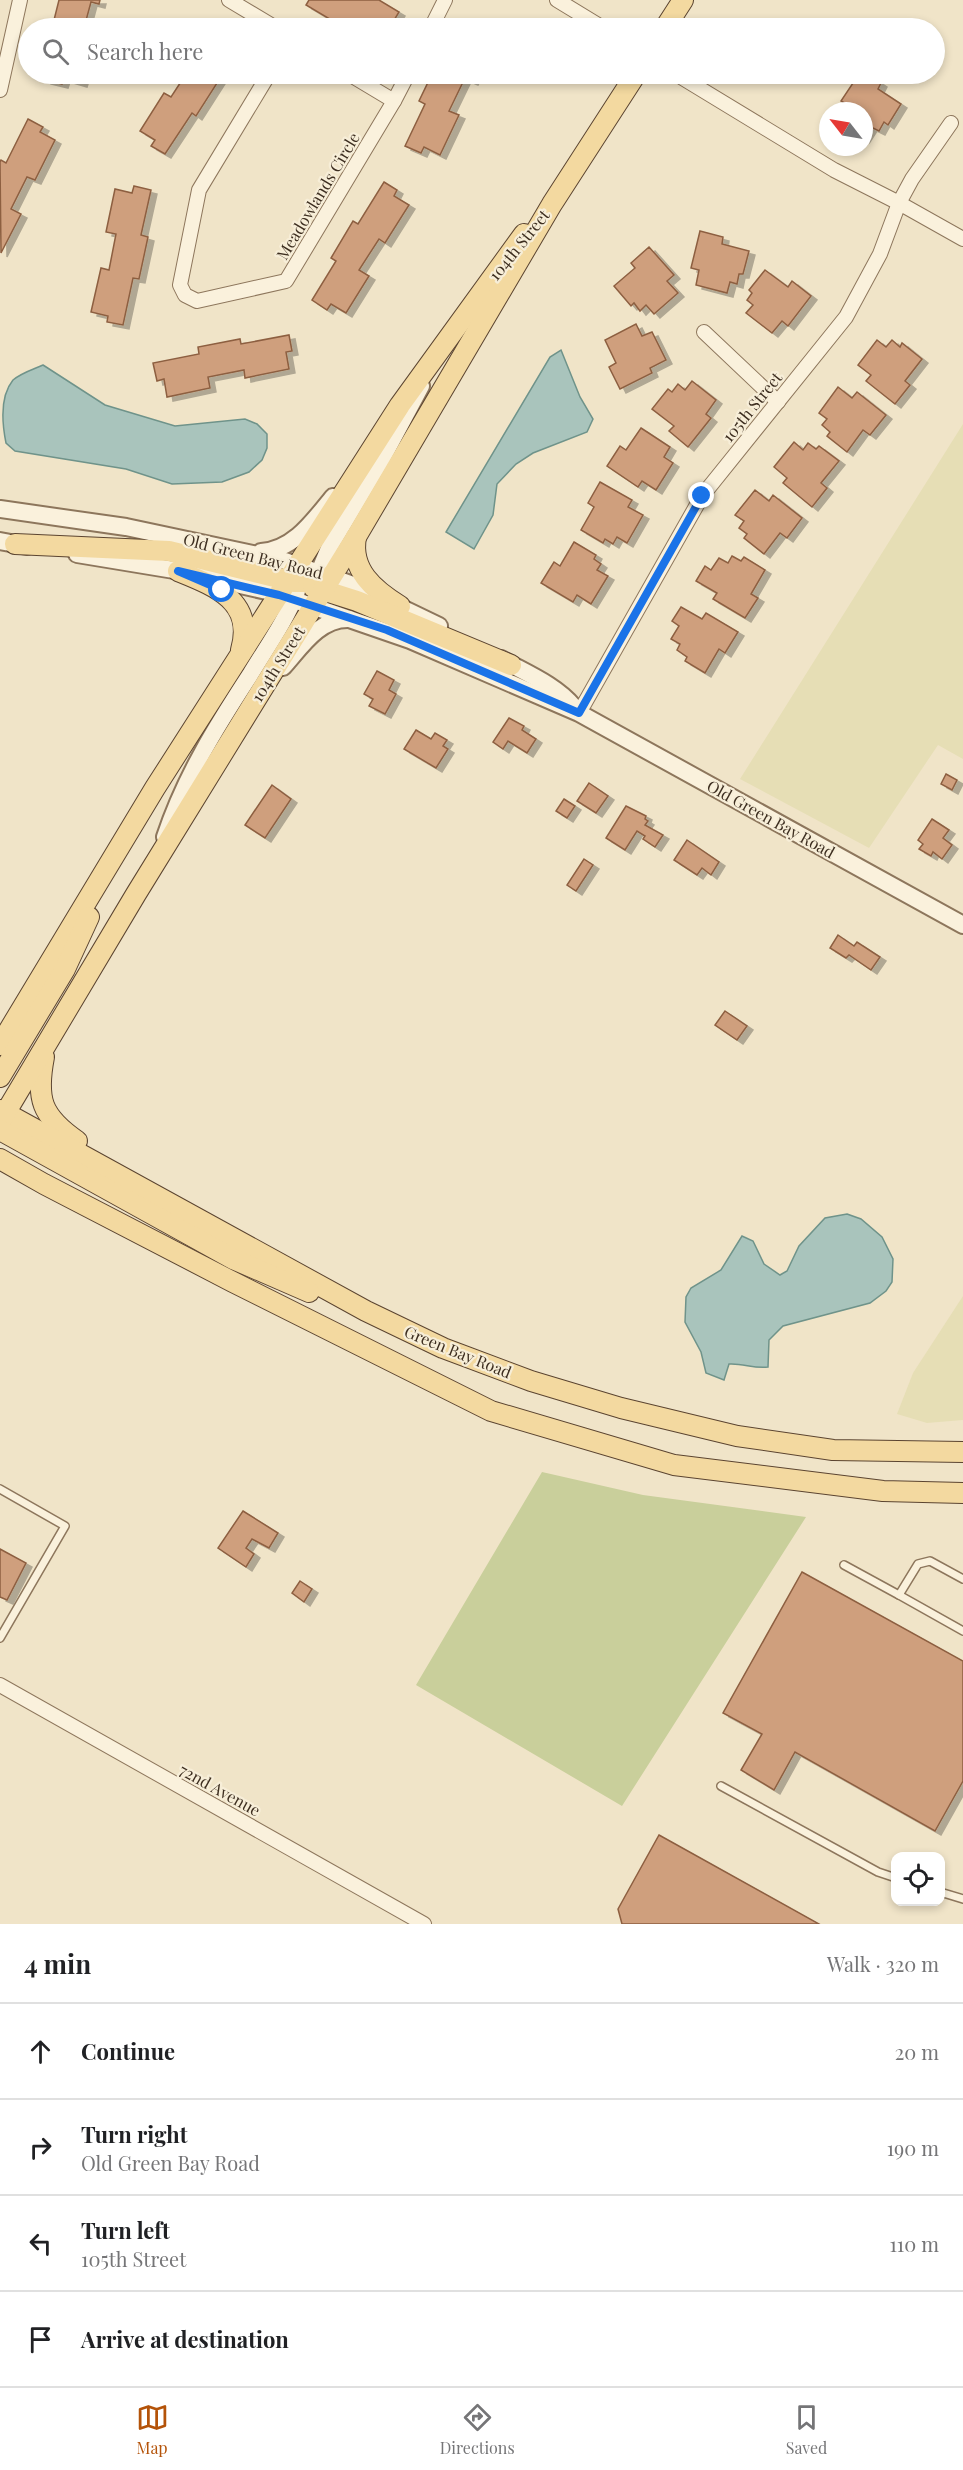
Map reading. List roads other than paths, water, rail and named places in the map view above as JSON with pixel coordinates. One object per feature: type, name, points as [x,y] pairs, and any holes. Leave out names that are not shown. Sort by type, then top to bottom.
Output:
[{"type":"main road","points":[[671,18],[683,0]]},
{"type":"main road","name":"104th Street","points":[[3,1038],[238,658],[306,585],[356,537],[552,204],[630,84]]},
{"type":"main road","name":"104th Street","points":[[1,1118],[265,684],[306,585],[370,452],[400,405],[513,248],[552,204]]},
{"type":"main road","points":[[356,537],[354,552],[360,570],[375,589],[400,606]]},
{"type":"main road","points":[[3,541],[169,551],[306,585],[511,665]]},
{"type":"main road","points":[[178,571],[218,588],[234,603],[241,616],[244,630],[238,658]]},
{"type":"main road","points":[[0,1077],[65,969],[112,859]]},
{"type":"main road","points":[[46,1045],[40,1088],[45,1112],[57,1126],[110,1164],[114,1174]]},
{"type":"main road","points":[[1,1118],[248,1266],[286,1283],[366,1311]]},
{"type":"main road","name":"Green Bay Road","points":[[1,1118],[114,1174],[366,1311],[443,1348],[531,1382],[621,1408],[737,1436],[833,1450],[963,1452]]},
{"type":"main road","name":"Green Bay Road","points":[[0,1159],[44,1184],[491,1411],[674,1465],[883,1491],[963,1492]]},
{"type":"main road","points":[[0,1177],[20,1177],[44,1184]]},
{"type":"street","points":[[0,90],[20,0]]},
{"type":"street","points":[[229,0],[259,18]]},
{"type":"street","points":[[436,18],[445,0]]},
{"type":"street","points":[[557,0],[587,18]]},
{"type":"street","name":"Meadowlands Circle","points":[[263,84],[199,190],[180,285],[185,295],[197,301],[286,281],[403,84]]},
{"type":"street","points":[[366,84],[394,101]]},
{"type":"street","points":[[692,84],[834,170],[900,203],[963,239]]},
{"type":"street","name":"105th Street","points":[[579,713],[702,496],[846,317],[880,254],[912,179],[951,123]]},
{"type":"street","points":[[704,332],[778,402]]},
{"type":"street","points":[[160,855],[178,800],[201,753],[334,540],[401,425],[438,353]]},
{"type":"street","points":[[252,553],[277,550],[300,534],[370,452]]},
{"type":"street","name":"Old Green Bay Road","points":[[0,509],[119,526],[252,553],[306,585],[356,620],[410,640],[579,713],[963,925]]},
{"type":"street","name":"Old Green Bay Road","points":[[3,541],[178,571],[306,585],[400,606],[561,693],[579,713]]},
{"type":"street","points":[[265,684],[321,627],[337,620],[356,620]]},
{"type":"street","name":"72nd Avenue","points":[[0,1685],[424,1924]]},
{"type":"lane","points":[[0,1489],[65,1526],[0,1638]]},
{"type":"lane","points":[[899,1595],[918,1564],[930,1561],[963,1579]]},
{"type":"lane","points":[[844,1565],[963,1631]]},
{"type":"lane","points":[[0,1619],[8,1624]]},
{"type":"lane","points":[[721,1786],[878,1872],[891,1876]]},
{"type":"lane","points":[[945,1894],[963,1899]]},
{"type":"water","points":[[561,350],[580,397],[593,419],[587,432],[533,453],[516,464],[497,484],[493,515],[474,549],[446,532],[550,357]]},
{"type":"water","points":[[43,365],[105,405],[175,426],[245,419],[257,424],[267,434],[267,448],[262,460],[249,472],[222,482],[172,484],[126,469],[15,451],[6,443],[3,410],[6,394],[13,380]]},
{"type":"water","points":[[847,1214],[861,1219],[882,1237],[893,1259],[892,1282],[886,1291],[870,1303],[783,1326],[769,1340],[768,1367],[729,1364],[724,1380],[706,1373],[701,1352],[685,1322],[686,1297],[691,1288],[721,1270],[742,1236],[753,1241],[764,1264],[780,1275],[787,1271],[799,1246],[825,1218]]}]
